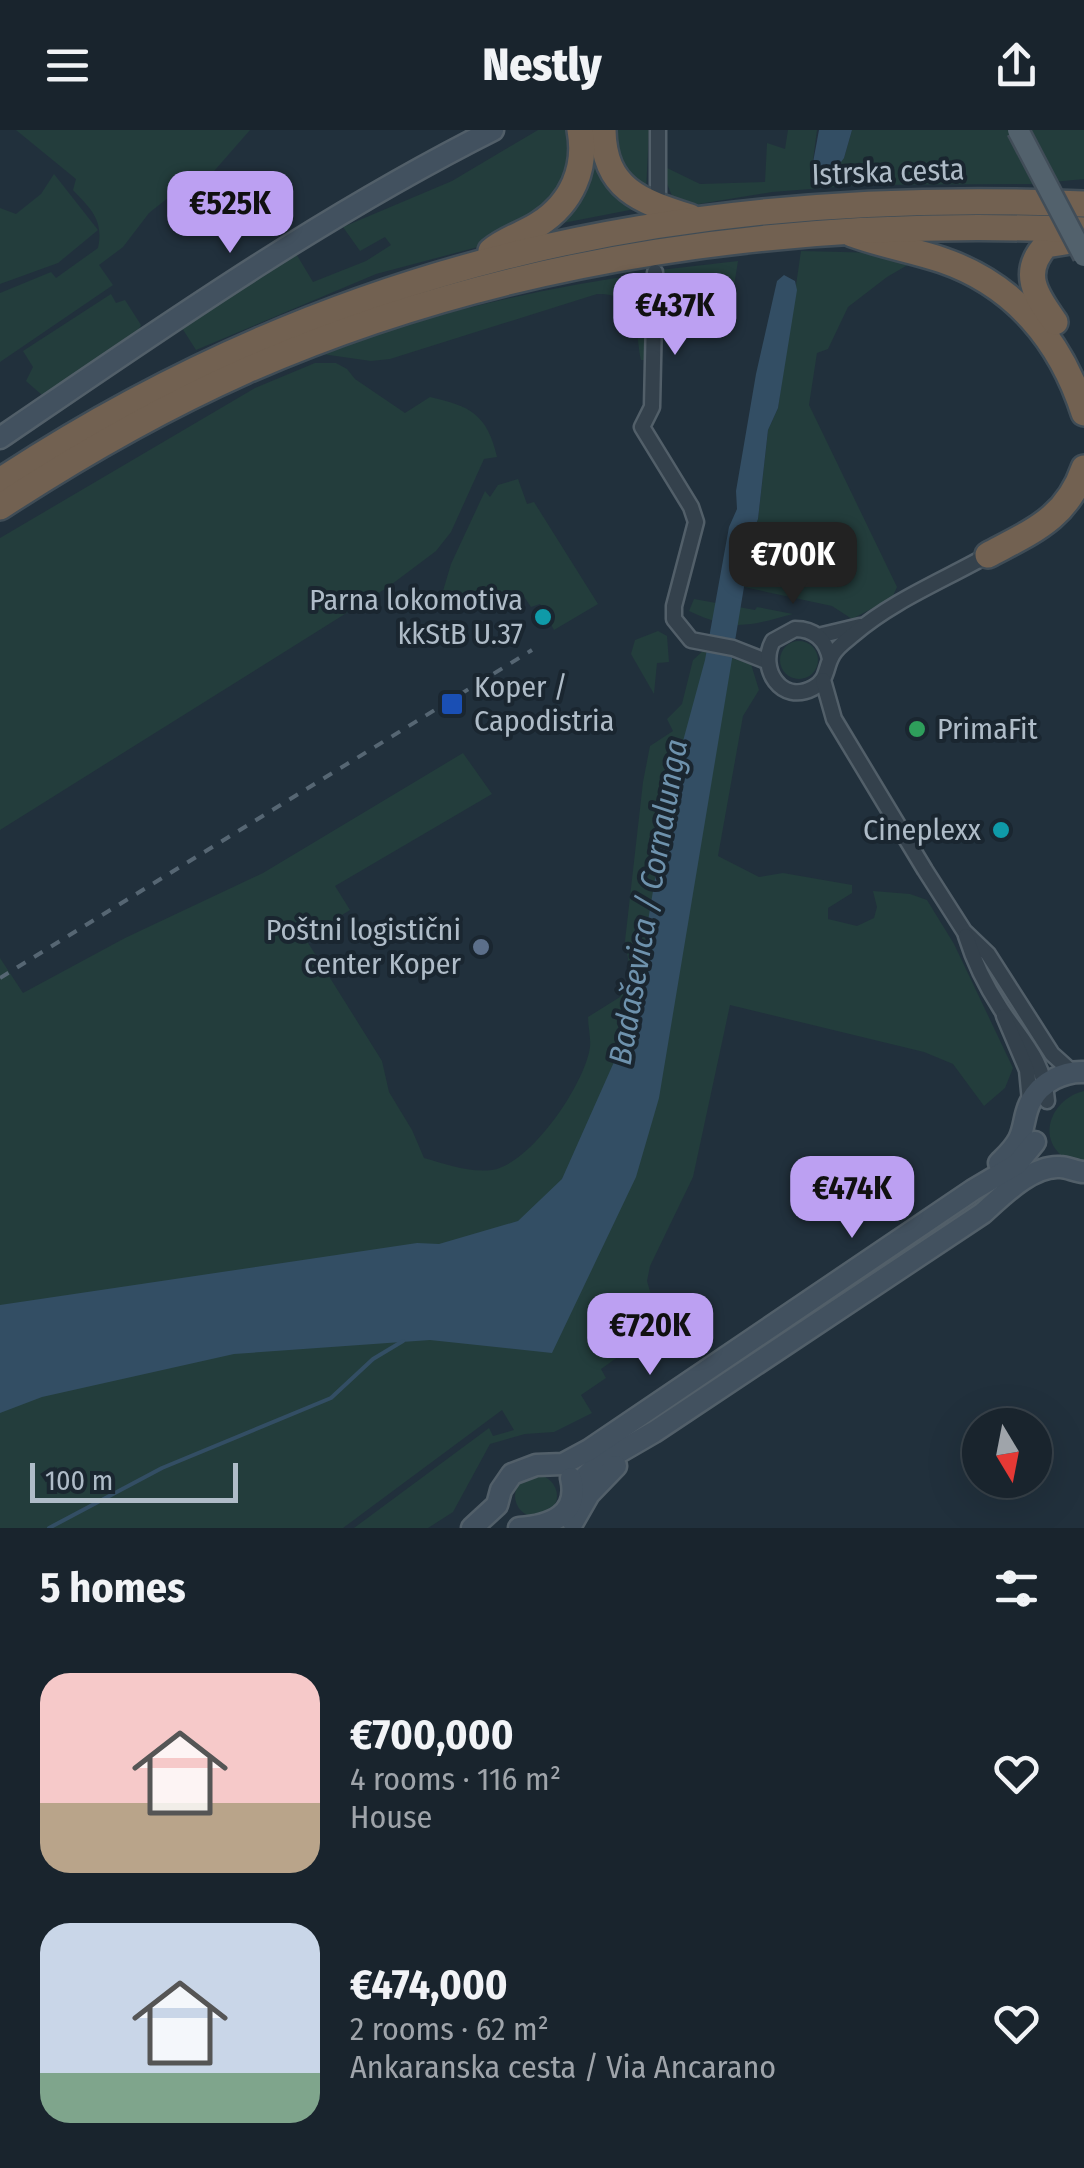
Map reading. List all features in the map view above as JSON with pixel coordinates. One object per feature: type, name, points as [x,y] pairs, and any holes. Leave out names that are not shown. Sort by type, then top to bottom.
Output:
[{"type":"highway","points":[[0,481],[142,395],[237,348],[342,306],[478,262],[542,222],[566,200],[581,170],[580,130]]},
{"type":"highway","points":[[603,130],[604,156],[610,172],[625,188],[643,201],[694,219]]},
{"type":"highway","points":[[1035,202],[1084,186]]},
{"type":"highway","name":"Istrska cesta","points":[[478,262],[694,219],[836,204],[924,200],[1084,204]]},
{"type":"highway","name":"Istrska cesta","points":[[0,507],[68,462],[247,370],[375,322],[490,288],[712,243],[843,230],[978,225],[1084,230]]},
{"type":"highway","points":[[843,230],[960,267],[1026,309],[1062,358],[1084,413]]},
{"type":"highway","points":[[1084,239],[1046,245],[1033,262],[1031,272],[1035,294],[1084,368]]},
{"type":"highway","points":[[988,555],[1059,512],[1070,500],[1084,468]]},
{"type":"main road","points":[[1018,130],[1084,256]]},
{"type":"street","points":[[0,438],[340,213],[492,130]]},
{"type":"street","points":[[658,130],[658,193]]},
{"type":"street","points":[[655,272],[652,407],[642,427],[696,522],[674,619],[691,640],[732,648],[766,661]]},
{"type":"street","points":[[988,555],[866,624],[830,659],[823,680],[834,718],[964,931],[974,961],[1002,1010],[1041,1095]]},
{"type":"street","points":[[732,648],[773,641],[794,629],[818,636],[866,624]]},
{"type":"street","points":[[818,636],[830,659]]},
{"type":"street","points":[[773,641],[766,661],[776,683],[804,692],[834,718]]},
{"type":"street","points":[[804,692],[823,680]]},
{"type":"street","points":[[964,931],[988,954],[1052,1054],[1080,1076],[1061,1090],[1041,1095],[1016,1146],[972,1190]]},
{"type":"street","points":[[1002,1010],[1039,1062],[1041,1095],[1035,1142],[1041,1160],[1048,1169],[1080,1178]]},
{"type":"street","points":[[472,1528],[497,1504],[512,1474],[589,1450],[972,1190],[1017,1164],[1035,1142]]},
{"type":"street","points":[[563,1525],[574,1488],[598,1464],[654,1432],[983,1213],[1004,1194],[1048,1169]]},
{"type":"street","points":[[983,1213],[1005,1207],[1053,1182],[1080,1178]]},
{"type":"street","points":[[519,1528],[563,1525],[604,1477],[654,1432]]},
{"type":"street","points":[[459,1528],[510,1459],[533,1452],[557,1460],[574,1488]]},
{"type":"street","points":[[497,1504],[509,1528]]},
{"type":"green space","points":[[16,130],[250,130],[208,178],[198,174],[149,213],[123,247],[99,265],[113,285],[0,362],[0,293],[51,272],[56,278],[98,248],[99,238],[94,216],[73,190],[76,179]]},
{"type":"green space","points":[[538,130],[567,130],[574,151],[553,206],[493,243],[376,274],[196,350],[182,328],[295,252],[313,282],[366,261],[391,245],[385,237],[360,251],[343,227],[452,181]]},
{"type":"green space","points":[[610,130],[649,130],[646,191],[627,178]]},
{"type":"green space","points":[[788,130],[817,130],[812,168],[844,158],[852,130],[1084,130],[1084,179],[1033,184],[862,185],[772,192],[693,205],[672,196],[664,176],[665,167],[700,184],[765,182],[767,143],[785,149]]},
{"type":"green space","points":[[592,159],[640,208],[563,223],[581,193]]},
{"type":"green space","points":[[54,174],[98,230],[58,263],[0,284],[0,208],[16,214],[41,194]]},
{"type":"green space","points":[[801,251],[882,253],[918,259],[848,307],[828,349],[817,353],[809,405],[897,587],[892,598],[852,619],[832,606],[744,587],[745,554],[758,519],[768,430],[778,408]]},
{"type":"green space","points":[[738,261],[728,324],[662,311],[688,276],[662,282],[660,270]]},
{"type":"green space","points":[[644,274],[644,360],[629,306],[612,295],[597,294],[390,359],[371,361],[315,353],[478,306]]},
{"type":"green space","points":[[111,294],[116,303],[125,300],[141,325],[138,331],[42,395],[26,381],[33,367],[23,351]]},
{"type":"green space","points":[[315,363],[336,363],[347,369],[355,379],[405,413],[430,397],[456,404],[482,421],[497,457],[484,459],[451,532],[436,551],[388,587],[0,830],[0,538],[255,388]]},
{"type":"green space","points":[[518,479],[527,504],[534,502],[598,604],[554,630],[540,604],[531,607],[521,592],[478,601],[443,591],[451,564],[485,491],[490,497],[498,485]]},
{"type":"green space","points":[[694,599],[793,614],[752,624],[730,624],[689,611]]},
{"type":"green space","points":[[658,631],[667,636],[669,662],[657,663],[654,694],[631,654],[635,640]]},
{"type":"green space","points":[[799,641],[813,646],[818,660],[813,674],[799,679],[785,674],[780,660],[785,646]]},
{"type":"green space","points":[[704,650],[751,664],[759,690],[743,716],[718,856],[759,877],[783,873],[852,885],[852,893],[828,908],[828,919],[857,926],[874,918],[877,907],[873,891],[910,894],[927,900],[954,944],[1013,1068],[1005,1088],[984,1106],[953,1064],[924,1052],[730,1005],[693,1177],[650,1266],[647,1281],[659,1322],[653,1332],[601,1369],[606,1378],[581,1395],[592,1413],[554,1432],[525,1434],[490,1444],[453,1512],[428,1528],[354,1528],[489,1428],[493,1436],[514,1430],[502,1410],[343,1528],[0,1528],[0,958],[23,993],[125,938],[263,873],[463,753],[492,794],[335,886],[350,910],[305,938],[382,1061],[389,1092],[424,1158],[475,1170],[507,1165],[539,1138],[567,1101],[590,1047],[588,1017],[620,997],[631,976],[625,941],[650,746],[673,731],[667,719],[682,704],[693,660]]},
{"type":"green space","points":[[1084,1091],[1084,1166],[1061,1155],[1050,1136],[1050,1126],[1065,1100]]},
{"type":"green space","points":[[536,1475],[551,1481],[557,1496],[551,1511],[536,1517],[521,1511],[515,1496],[521,1481]]},
{"type":"water","points":[[819,130],[852,130],[844,158],[832,174],[812,168]]},
{"type":"water","points":[[784,275],[795,281],[797,290],[778,408],[768,430],[758,519],[745,554],[744,587],[659,1098],[636,1177],[552,1353],[430,1340],[234,1354],[42,1397],[0,1413],[0,1305],[417,1243],[439,1244],[518,1221],[562,1179],[638,1008],[647,972],[646,933],[670,789],[705,660],[729,527],[737,509],[736,491],[756,374],[777,281]]},
{"type":"waterway","points":[[49,1528],[162,1468],[331,1398],[373,1359],[403,1341]]},
{"type":"railway","points":[[0,978],[532,650]]},
{"type":"place","name":"Parna lokomotiva kkStB U.37","points":[[543,617]]},
{"type":"place","name":"Koper / Capodistria","points":[[452,704]]},
{"type":"place","name":"PrimaFit","points":[[917,729]]},
{"type":"place","name":"Cineplexx","points":[[1001,830]]},
{"type":"place","name":"Poštni logistični center Koper","points":[[481,947]]},
{"type":"water label","name":"Badaševica / Cornalunga","points":[[648,902]]}]
